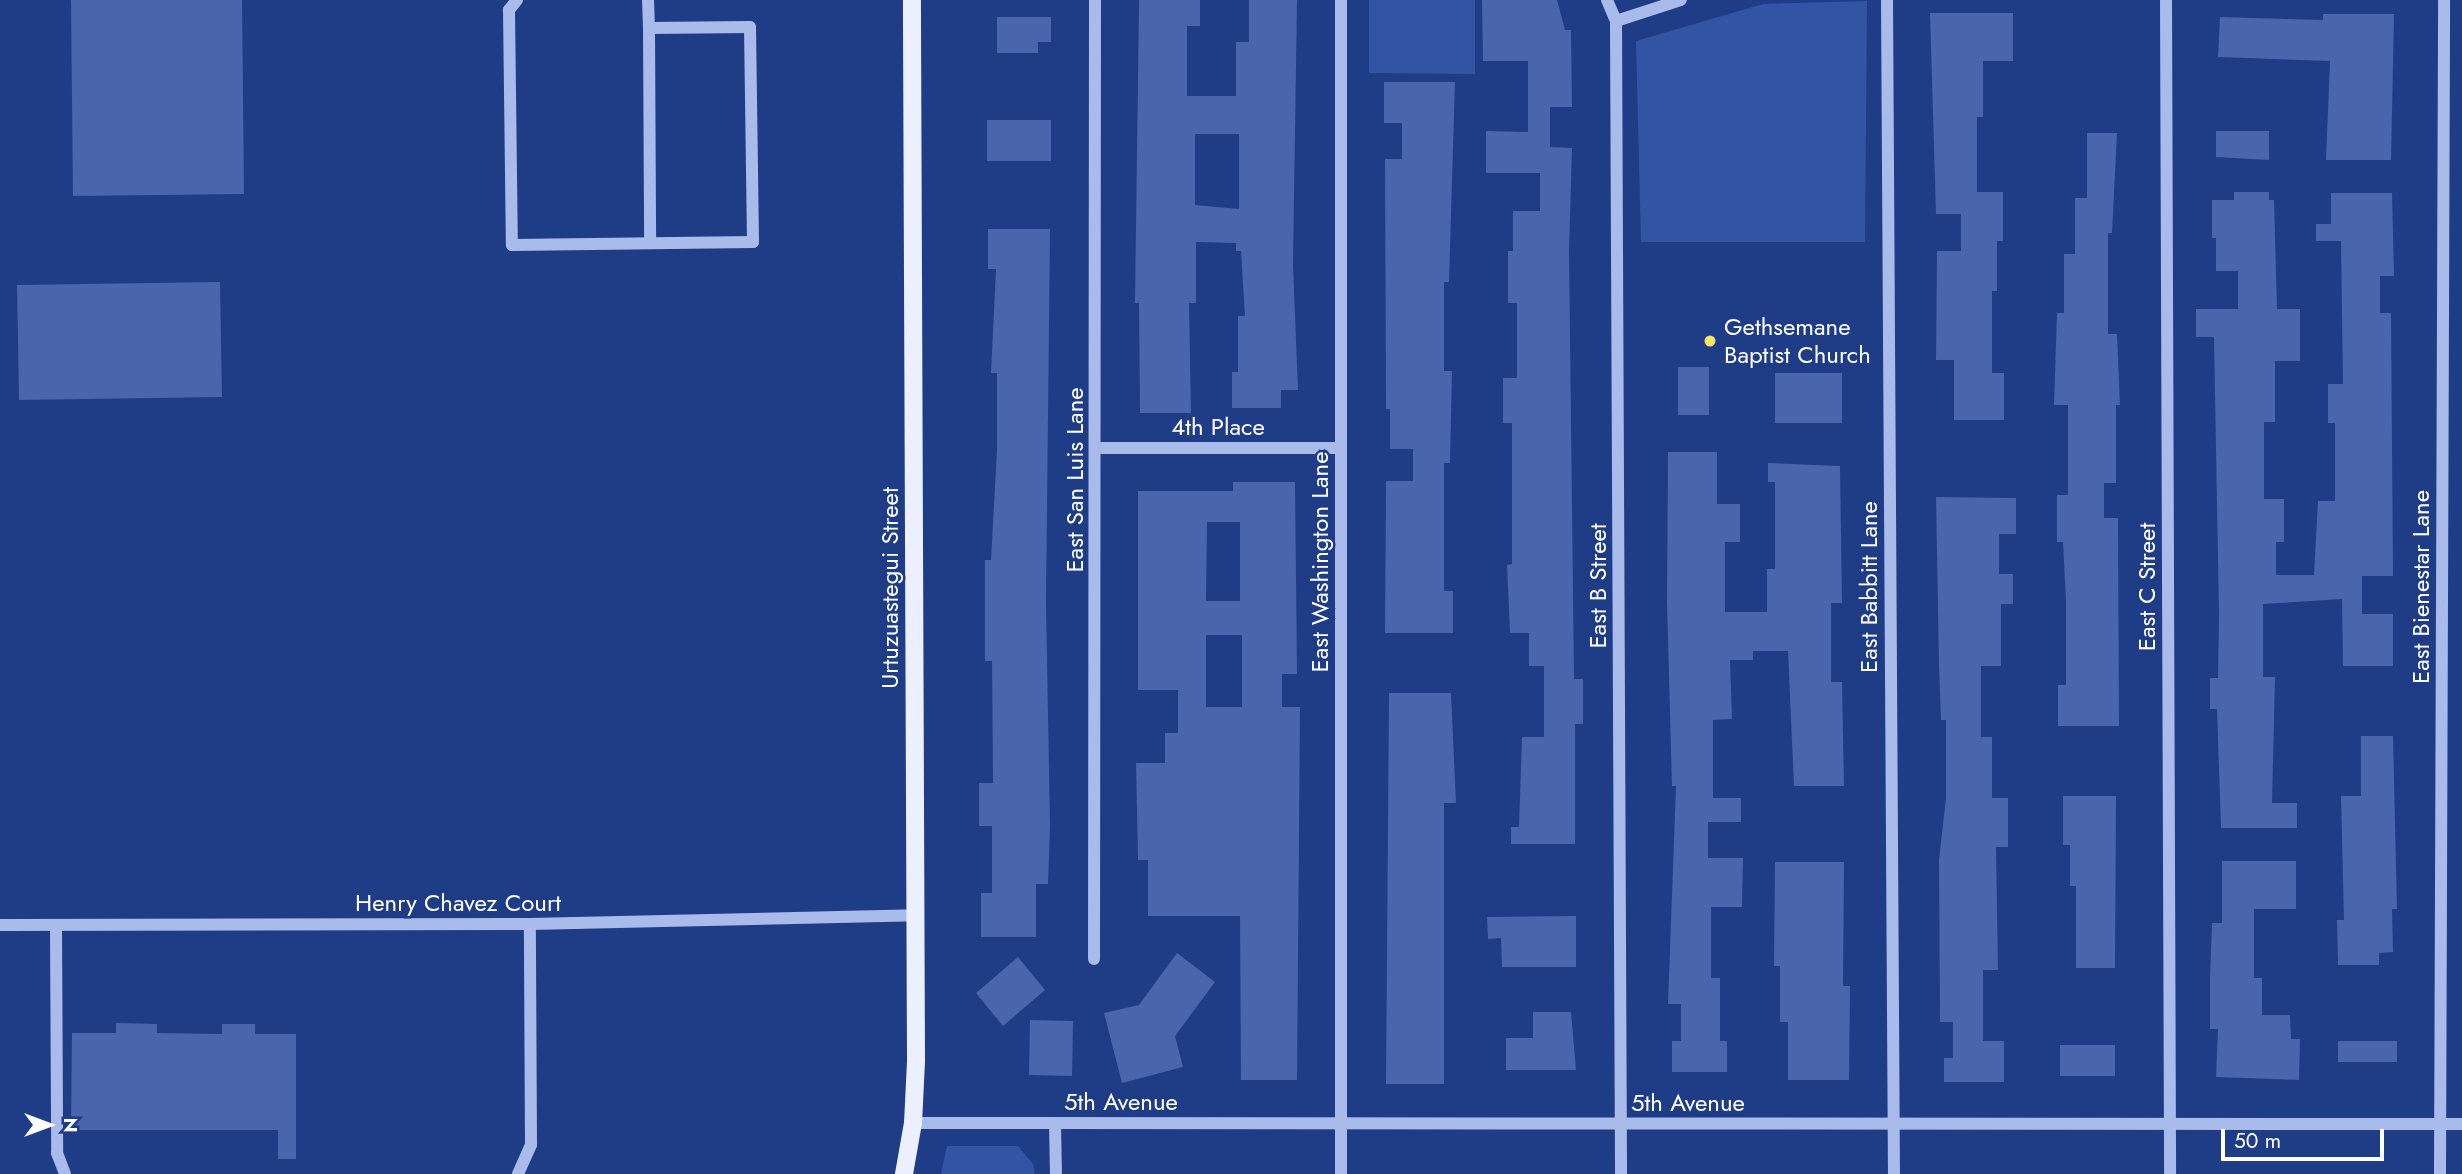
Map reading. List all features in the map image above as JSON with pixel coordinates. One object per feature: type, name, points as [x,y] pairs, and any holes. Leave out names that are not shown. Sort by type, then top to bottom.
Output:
[{"type":"main road","name":"Urtuzuastegui Street","points":[[904,1174],[914,1123],[916,915],[912,0]]},
{"type":"street","points":[[517,0],[509,10],[512,245],[753,242],[750,27],[649,28]]},
{"type":"street","points":[[648,0],[650,243]]},
{"type":"street","name":"East San Luis Lane","points":[[1094,959],[1095,0]]},
{"type":"street","name":"East Washington Lane","points":[[1341,0],[1341,1174]]},
{"type":"street","name":"East B Street","points":[[1608,0],[1616,21],[1621,1174]]},
{"type":"street","points":[[1616,21],[1681,0]]},
{"type":"street","name":"East Babbitt Lane","points":[[1887,0],[1894,1174]]},
{"type":"street","name":"East C Street","points":[[2166,0],[2169,1174]]},
{"type":"street","name":"East Bienestar Lane","points":[[2440,1174],[2444,0]]},
{"type":"street","name":"4th Place","points":[[1096,448],[1340,448]]},
{"type":"street","name":"Henry Chavez Court","points":[[0,925],[530,924],[916,915]]},
{"type":"street","points":[[518,1174],[531,1145],[530,924]]},
{"type":"street","points":[[56,926],[57,1153],[65,1174]]},
{"type":"street","name":"5th Avenue","points":[[914,1123],[2462,1124]]},
{"type":"street","points":[[1055,1123],[1056,1174]]},
{"type":"shaded area","points":[[1369,0],[1475,0],[1475,74],[1369,73]]},
{"type":"shaded area","points":[[1867,1],[1865,242],[1641,242],[1636,41],[1763,4]]},
{"type":"shaded area","points":[[947,1146],[1018,1146],[1033,1164],[1035,1174],[941,1174]]},
{"type":"building","points":[[71,0],[242,0],[244,194],[73,196]]},
{"type":"building","points":[[1139,0],[1200,0],[1200,26],[1187,26],[1187,96],[1236,96],[1236,42],[1249,42],[1249,0],[1297,0],[1293,265],[1298,390],[1281,390],[1281,408],[1232,408],[1232,372],[1238,372],[1238,316],[1245,316],[1241,251],[1236,251],[1236,243],[1196,242],[1196,303],[1189,303],[1191,413],[1140,413],[1139,303],[1135,303]],"holes":[[[1195,134],[1239,134],[1239,209],[1195,205]]]},
{"type":"building","points":[[1482,0],[1557,0],[1565,30],[1571,30],[1572,107],[1550,107],[1550,147],[1572,148],[1569,251],[1574,679],[1583,679],[1583,724],[1575,724],[1575,844],[1511,844],[1511,827],[1519,827],[1522,737],[1544,737],[1544,666],[1529,666],[1529,633],[1510,633],[1507,565],[1512,564],[1512,423],[1503,423],[1503,378],[1517,378],[1517,303],[1508,303],[1508,251],[1513,251],[1513,211],[1540,211],[1540,173],[1486,173],[1486,131],[1528,132],[1528,61],[1483,61]]},
{"type":"building","points":[[1930,13],[2013,13],[2013,61],[1983,61],[1983,117],[1977,117],[1977,192],[2003,192],[2003,241],[1997,241],[1997,291],[1992,291],[1992,373],[2004,373],[2004,420],[1954,420],[1954,360],[1936,360],[1937,251],[1961,251],[1961,214],[1936,214]]},
{"type":"building","points":[[2323,14],[2394,14],[2391,160],[2326,160],[2330,61],[2218,57],[2220,17],[2323,20]]},
{"type":"building","points":[[997,17],[1051,17],[1051,42],[1038,42],[1038,53],[997,53]]},
{"type":"building","points":[[1384,82],[1455,82],[1449,282],[1444,282],[1444,371],[1452,371],[1450,463],[1444,463],[1444,591],[1453,591],[1453,633],[1385,633],[1386,481],[1413,481],[1413,449],[1390,449],[1390,409],[1386,409],[1385,159],[1402,159],[1402,123],[1384,123]]},
{"type":"building","points":[[987,120],[1051,120],[1051,161],[987,161]]},
{"type":"building","points":[[2216,131],[2269,131],[2269,160],[2216,157]]},
{"type":"building","points":[[2087,133],[2117,133],[2112,233],[2108,233],[2108,334],[2117,334],[2120,405],[2116,405],[2116,483],[2104,483],[2104,518],[2118,518],[2119,726],[2058,726],[2058,685],[2066,685],[2066,602],[2063,542],[2057,542],[2057,495],[2068,495],[2068,405],[2054,405],[2057,313],[2064,313],[2064,254],[2075,254],[2075,198],[2087,198]]},
{"type":"building","points":[[2234,192],[2269,192],[2269,200],[2274,200],[2277,309],[2300,309],[2300,361],[2275,361],[2275,422],[2264,422],[2264,499],[2284,499],[2284,542],[2276,542],[2276,575],[2314,575],[2318,501],[2335,501],[2335,423],[2328,423],[2328,384],[2343,384],[2341,241],[2316,241],[2316,224],[2331,224],[2331,193],[2392,193],[2394,276],[2380,276],[2380,313],[2391,313],[2393,576],[2362,576],[2362,614],[2393,614],[2393,666],[2343,666],[2342,599],[2263,604],[2263,677],[2275,677],[2272,803],[2297,803],[2297,828],[2221,828],[2217,709],[2210,709],[2210,678],[2218,678],[2219,615],[2214,337],[2196,337],[2196,309],[2238,309],[2238,271],[2216,271],[2216,238],[2212,238],[2212,200],[2234,200]]},
{"type":"building","points":[[988,229],[1050,229],[1046,603],[1050,826],[1048,884],[1036,884],[1036,937],[981,937],[981,893],[992,893],[992,826],[979,826],[979,783],[993,783],[992,661],[985,661],[985,560],[991,560],[997,450],[997,373],[991,373],[996,269],[988,269]]},
{"type":"building","points":[[220,282],[222,397],[19,400],[17,285]]},
{"type":"building","points":[[1678,367],[1709,367],[1709,415],[1678,415]]},
{"type":"building","points":[[1775,373],[1842,373],[1842,423],[1775,423]]},
{"type":"building","points":[[1668,452],[1717,452],[1717,504],[1740,504],[1740,542],[1725,542],[1725,612],[1767,612],[1767,569],[1775,569],[1775,482],[1768,482],[1768,463],[1840,466],[1842,603],[1831,603],[1831,682],[1842,682],[1844,786],[1794,786],[1788,651],[1753,651],[1753,660],[1730,660],[1732,719],[1713,720],[1713,798],[1741,798],[1741,822],[1708,822],[1708,858],[1743,858],[1742,907],[1711,907],[1711,978],[1720,978],[1720,1041],[1727,1041],[1727,1072],[1672,1072],[1672,1041],[1681,1041],[1681,1004],[1668,1004],[1676,786],[1672,786],[1667,602]]},
{"type":"building","points":[[1233,482],[1295,482],[1297,674],[1282,674],[1282,707],[1300,707],[1297,1080],[1241,1080],[1240,916],[1148,916],[1148,860],[1138,860],[1136,763],[1165,763],[1165,733],[1178,733],[1178,690],[1138,690],[1138,491],[1233,491]],"holes":[[[1207,522],[1240,522],[1240,601],[1206,601]],[[1206,635],[1242,635],[1242,707],[1206,707]]]},
{"type":"building","points":[[1936,497],[2016,498],[2016,534],[1999,534],[1999,574],[2013,574],[2013,604],[2001,604],[2001,666],[1981,666],[1981,737],[1992,737],[1992,798],[2008,798],[2008,847],[1996,847],[1998,970],[1983,970],[1983,1041],[2004,1041],[2004,1082],[1944,1082],[1944,1058],[1953,1058],[1953,1022],[1940,1022],[1939,860],[1946,798],[1946,720],[1941,720]]},
{"type":"building","points":[[1389,693],[1451,693],[1456,803],[1444,803],[1444,1084],[1386,1084]]},
{"type":"building","points":[[2361,736],[2393,736],[2397,909],[2392,909],[2393,952],[2379,953],[2379,965],[2338,965],[2337,920],[2344,920],[2341,796],[2361,796]]},
{"type":"building","points":[[2063,796],[2116,796],[2115,968],[2076,968],[2076,886],[2070,886],[2070,845],[2063,845]]},
{"type":"building","points":[[2222,861],[2296,861],[2296,909],[2254,909],[2254,978],[2262,978],[2262,1015],[2290,1015],[2291,1039],[2300,1039],[2299,1080],[2216,1077],[2218,1029],[2210,1029],[2210,978],[2212,923],[2222,923]]},
{"type":"building","points":[[1775,862],[1844,862],[1843,986],[1850,986],[1849,1080],[1788,1080],[1788,1022],[1780,1022],[1780,966],[1774,966]]},
{"type":"building","points":[[1576,916],[1576,967],[1502,967],[1501,938],[1488,939],[1487,917]]},
{"type":"building","points":[[1177,953],[1215,982],[1175,1036],[1183,1067],[1122,1083],[1104,1013],[1139,1005]]},
{"type":"building","points":[[1018,957],[1045,990],[1003,1026],[976,993]]},
{"type":"building","points":[[1533,1012],[1571,1012],[1576,1070],[1506,1070],[1506,1038],[1533,1038]]},
{"type":"building","points":[[1030,1020],[1073,1021],[1072,1076],[1029,1075]]},
{"type":"building","points":[[116,1023],[157,1024],[157,1033],[222,1034],[222,1024],[255,1024],[255,1034],[296,1034],[296,1159],[278,1159],[278,1130],[71,1130],[72,1033],[116,1033]]},
{"type":"building","points":[[2338,1041],[2397,1041],[2397,1062],[2338,1062]]},
{"type":"building","points":[[2060,1045],[2115,1045],[2115,1076],[2060,1076]]},
{"type":"place","name":"Gethsemane Baptist Church","points":[[1710,341]]}]
